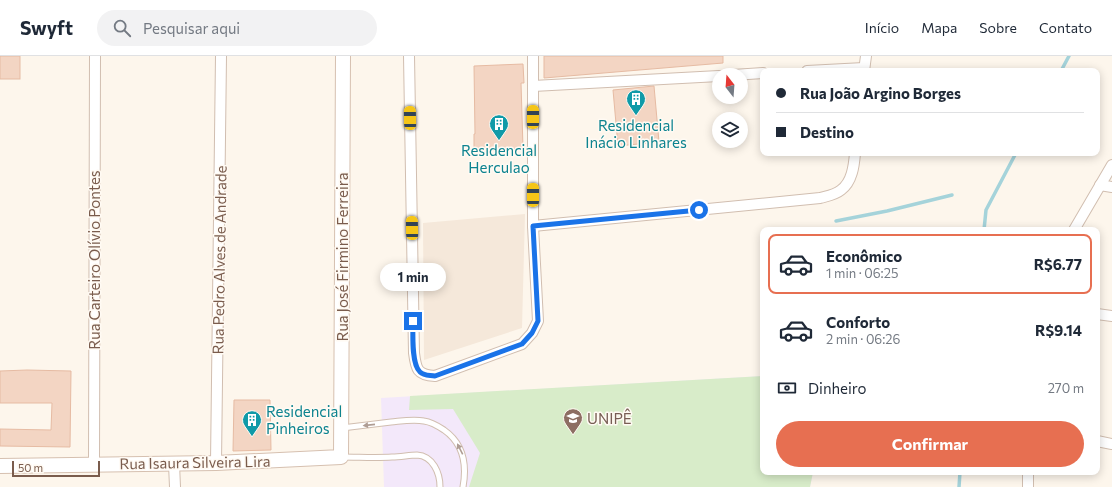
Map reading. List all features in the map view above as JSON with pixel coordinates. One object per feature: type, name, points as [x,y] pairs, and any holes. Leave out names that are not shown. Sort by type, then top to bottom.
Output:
[{"type":"main road","name":"Rua José Firmino Ferreira","points":[[341,457],[343,56]]},
{"type":"main road","name":"Rua Isaura Silveira Lira","points":[[0,466],[216,463],[341,457]]},
{"type":"street","name":"Rua Carteiro Olívio Pontes","points":[[94,465],[95,56]]},
{"type":"street","name":"Rua Pedro Alves de Andrade","points":[[216,463],[221,56]]},
{"type":"street","points":[[409,56],[415,365],[419,371],[425,375],[435,376],[522,344],[532,333],[538,321],[533,226],[533,56]]},
{"type":"street","points":[[864,68],[866,56]]},
{"type":"street","points":[[748,74],[760,73]]},
{"type":"street","points":[[533,86],[712,76]]},
{"type":"street","points":[[533,226],[820,198],[841,190],[849,181],[854,166],[855,156]]},
{"type":"street","points":[[1076,227],[1112,165]]},
{"type":"street","points":[[1100,185],[1112,187]]},
{"type":"street","points":[[1100,314],[1112,316]]},
{"type":"street","points":[[1100,442],[1112,444]]},
{"type":"street","points":[[174,464],[175,487]]},
{"type":"street","points":[[1028,475],[1028,487]]},
{"type":"lane","points":[[342,428],[414,420],[426,421],[437,426],[450,435],[459,446],[464,456],[466,469],[463,487]]},
{"type":"lane","points":[[341,457],[423,456],[435,466],[440,476],[440,487]]},
{"type":"shaded area","points":[[525,214],[522,328],[424,360],[423,223]]},
{"type":"shaded area","name":"UNIPÊ","points":[[760,376],[760,475],[812,475],[810,487],[384,487],[381,398]]},
{"type":"green space","name":"UNIPÊ","points":[[760,376],[760,475],[812,475],[810,487],[469,487],[480,453],[453,409],[409,410],[410,396]]},
{"type":"building","points":[[0,56],[20,56],[20,79],[0,79]]},
{"type":"building","points":[[544,56],[723,56],[723,63],[544,78]]},
{"type":"building","points":[[523,64],[524,83],[521,83],[523,148],[474,152],[474,66]]},
{"type":"building","name":"Residencial Inácio Linhares","points":[[654,86],[659,142],[618,146],[613,90]]},
{"type":"building","points":[[0,371],[71,371],[70,447],[0,446],[0,429],[51,430],[52,403],[0,403]]},
{"type":"building","name":"Residencial Pinheiros","points":[[234,400],[270,400],[271,450],[233,451]]},
{"type":"waterway","points":[[1063,68],[1069,56]]},
{"type":"waterway","points":[[984,227],[986,210],[1014,156]]},
{"type":"waterway","points":[[836,221],[887,211],[952,195]]},
{"type":"waterway","points":[[959,487],[960,475]]},
{"type":"place","name":"Residencial Inácio Linhares","points":[[636,116]]},
{"type":"place","name":"Residencial Herculao","points":[[499,141]]},
{"type":"place","name":"UNIPÊ","points":[[573,435]]},
{"type":"place","name":"Residencial Pinheiros","points":[[252,437]]},
{"type":"route","points":[[413,321],[415,365],[419,371],[425,375],[435,376],[522,344],[536,328],[538,321],[533,226],[699,210]]}]
